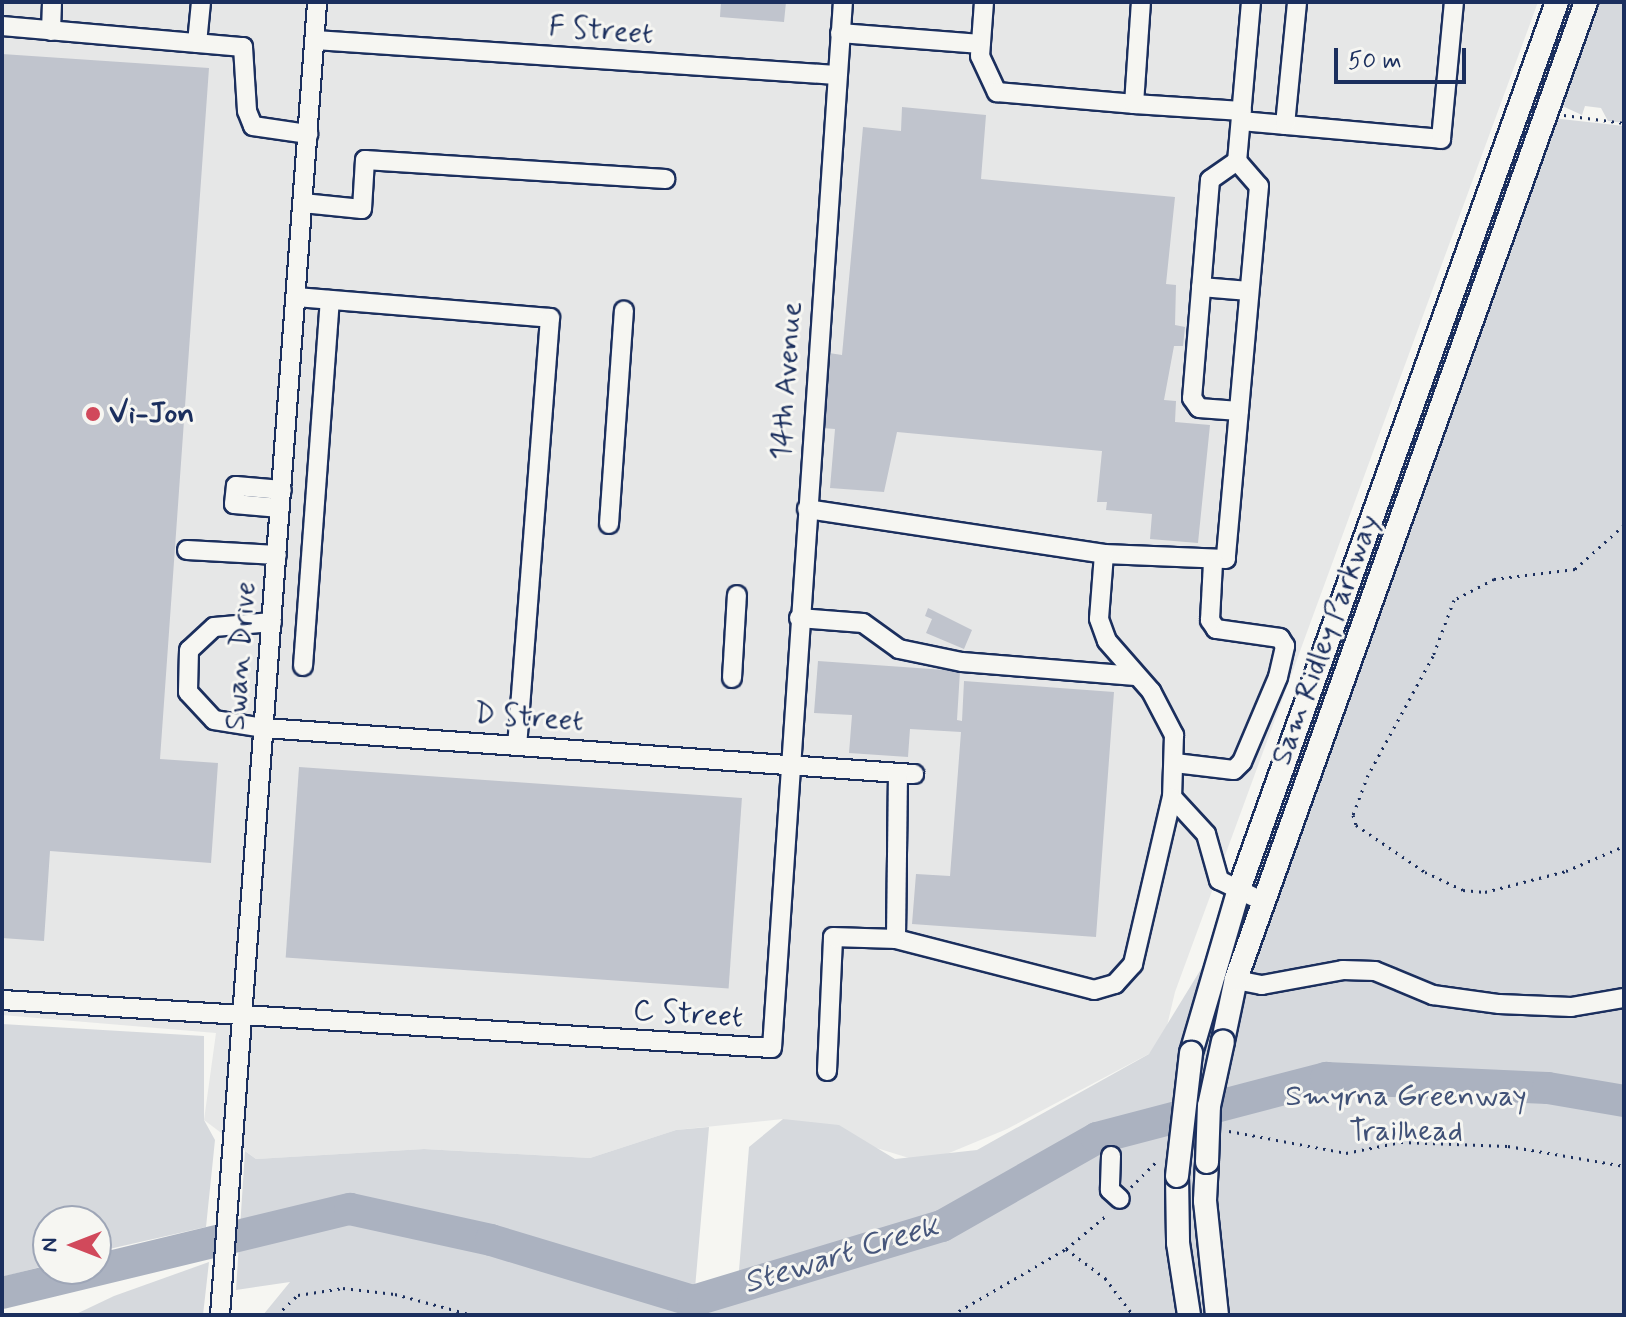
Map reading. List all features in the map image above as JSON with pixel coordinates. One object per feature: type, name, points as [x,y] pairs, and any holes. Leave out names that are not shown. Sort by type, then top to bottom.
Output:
[{"type":"main road","name":"Sam Ridley Parkway","points":[[1189,1315],[1178,1243],[1177,1176],[1191,1053],[1238,892],[1557,2]]},
{"type":"main road","name":"Sam Ridley Parkway","points":[[1217,1315],[1205,1201],[1209,1106],[1236,980],[1586,2]]},
{"type":"street","points":[[51,31],[52,2]]},
{"type":"street","points":[[197,43],[201,2]]},
{"type":"street","name":"Swan Drive","points":[[220,1315],[317,2]]},
{"type":"street","name":"14th Avenue","points":[[789,765],[843,2]]},
{"type":"street","points":[[984,2],[980,56],[997,92],[1241,116],[1285,125],[1441,139],[1454,2]]},
{"type":"street","points":[[1134,104],[1141,2]]},
{"type":"street","points":[[807,509],[1104,554],[1213,562],[1226,559],[1259,186],[1237,161],[1251,2]]},
{"type":"street","points":[[1285,125],[1297,2]]},
{"type":"street","points":[[2,26],[243,47],[247,111],[253,126],[308,134]]},
{"type":"street","points":[[840,33],[981,44]]},
{"type":"street","name":"F Street","points":[[315,40],[836,75]]},
{"type":"street","points":[[303,203],[362,209],[365,160],[665,179]]},
{"type":"street","points":[[1237,161],[1210,180],[1192,398],[1199,408],[1239,411]]},
{"type":"street","points":[[1201,287],[1249,291]]},
{"type":"street","points":[[296,297],[550,318],[517,746]]},
{"type":"street","points":[[303,666],[330,300]]},
{"type":"street","points":[[609,524],[624,311]]},
{"type":"street","points":[[187,550],[277,555]]},
{"type":"street","points":[[827,1071],[833,937],[896,939],[1067,986],[1094,990],[1115,984],[1133,964],[1172,797],[1174,735],[1151,691],[1107,641],[1099,619],[1104,554]]},
{"type":"street","points":[[1175,763],[1234,770],[1242,762],[1278,677],[1285,646],[1280,638],[1216,629],[1210,620],[1213,562]]},
{"type":"street","points":[[732,678],[737,595]]},
{"type":"street","points":[[799,618],[863,623],[899,649],[962,662],[1135,676]]},
{"type":"street","name":"D Street","points":[[272,622],[214,627],[189,650],[188,692],[214,720],[264,728],[789,765]]},
{"type":"street","points":[[789,765],[906,773],[896,939]]},
{"type":"street","name":"C Street","points":[[240,1012],[772,1048],[789,765]]},
{"type":"street","points":[[1172,797],[1206,834],[1219,880],[1238,892],[1264,902]]},
{"type":"street","points":[[1236,980],[1262,985],[1359,970],[1393,977],[1433,995],[1499,1004],[1571,1007],[1624,998]]},
{"type":"street","points":[[2,1000],[186,1015],[240,1012]]},
{"type":"street","points":[[1111,1156],[1110,1190],[1120,1199]]},
{"type":"path","points":[[1546,113],[1624,123]]},
{"type":"path","points":[[1624,525],[1575,569],[1494,579],[1454,600],[1433,656],[1368,775],[1353,815],[1356,825],[1425,872],[1463,890],[1485,892],[1566,871],[1624,846]]},
{"type":"path","points":[[1216,1131],[1251,1132],[1346,1153],[1401,1142],[1542,1148],[1624,1166]]},
{"type":"path","points":[[952,1315],[1066,1249],[1105,1278],[1133,1315]]},
{"type":"path","points":[[277,1315],[298,1295],[343,1288],[395,1294],[473,1315]]},
{"type":"shaded area","points":[[2,2],[1538,2],[1175,992],[1162,1047],[1007,1129],[925,1163],[783,1119],[676,1130],[590,1158],[424,1149],[256,1159],[204,1120],[216,1033],[2,1015]]},
{"type":"green space","points":[[1597,2],[1624,2],[1624,123],[1608,121],[1601,108],[1585,106],[1582,115],[1560,105]]},
{"type":"green space","name":"Smyrna Greenway Trailhead","points":[[1552,118],[1624,126],[1624,1315],[263,1315],[290,1282],[236,1290],[245,1151],[256,1159],[424,1149],[590,1158],[676,1130],[709,1127],[694,1300],[738,1283],[749,1147],[783,1119],[839,1125],[895,1159],[977,1150],[1149,1054],[1255,881],[1278,896]]},
{"type":"green space","points":[[2,1024],[204,1036],[204,1120],[215,1140],[206,1227],[112,1248],[112,1205],[32,1205],[32,1269],[2,1277]]},
{"type":"green space","points":[[209,1262],[203,1315],[74,1315],[114,1296]]},
{"type":"building","points":[[721,2],[786,2],[784,22],[720,17]]},
{"type":"building","name":"Vi-Jon","points":[[2,54],[209,68],[160,759],[218,763],[211,863],[50,851],[44,941],[2,938]]},
{"type":"building","points":[[902,107],[986,115],[981,179],[1175,197],[1166,284],[1176,285],[1175,325],[1185,327],[1183,346],[1174,346],[1164,400],[1176,401],[1175,422],[1210,425],[1198,543],[1150,539],[1152,514],[1106,510],[1107,502],[1097,502],[1102,451],[897,432],[884,492],[830,488],[835,429],[822,428],[829,353],[842,355],[863,127],[901,131]]},
{"type":"building","points":[[928,608],[972,630],[964,649],[926,633],[932,619],[925,616]]},
{"type":"building","points":[[818,661],[960,671],[957,720],[962,721],[964,681],[1114,692],[1096,937],[912,924],[916,874],[950,876],[961,732],[910,729],[908,757],[849,753],[852,715],[814,713]]},
{"type":"building","points":[[299,767],[742,798],[729,989],[286,958]]},
{"type":"waterway","name":"Stewart Creek","points":[[2,1293],[350,1209],[491,1240],[693,1301],[942,1226],[1097,1138],[1326,1078],[1548,1088],[1624,1101]]},
{"type":"place","name":"Vi-Jon","points":[[93,414]]}]
